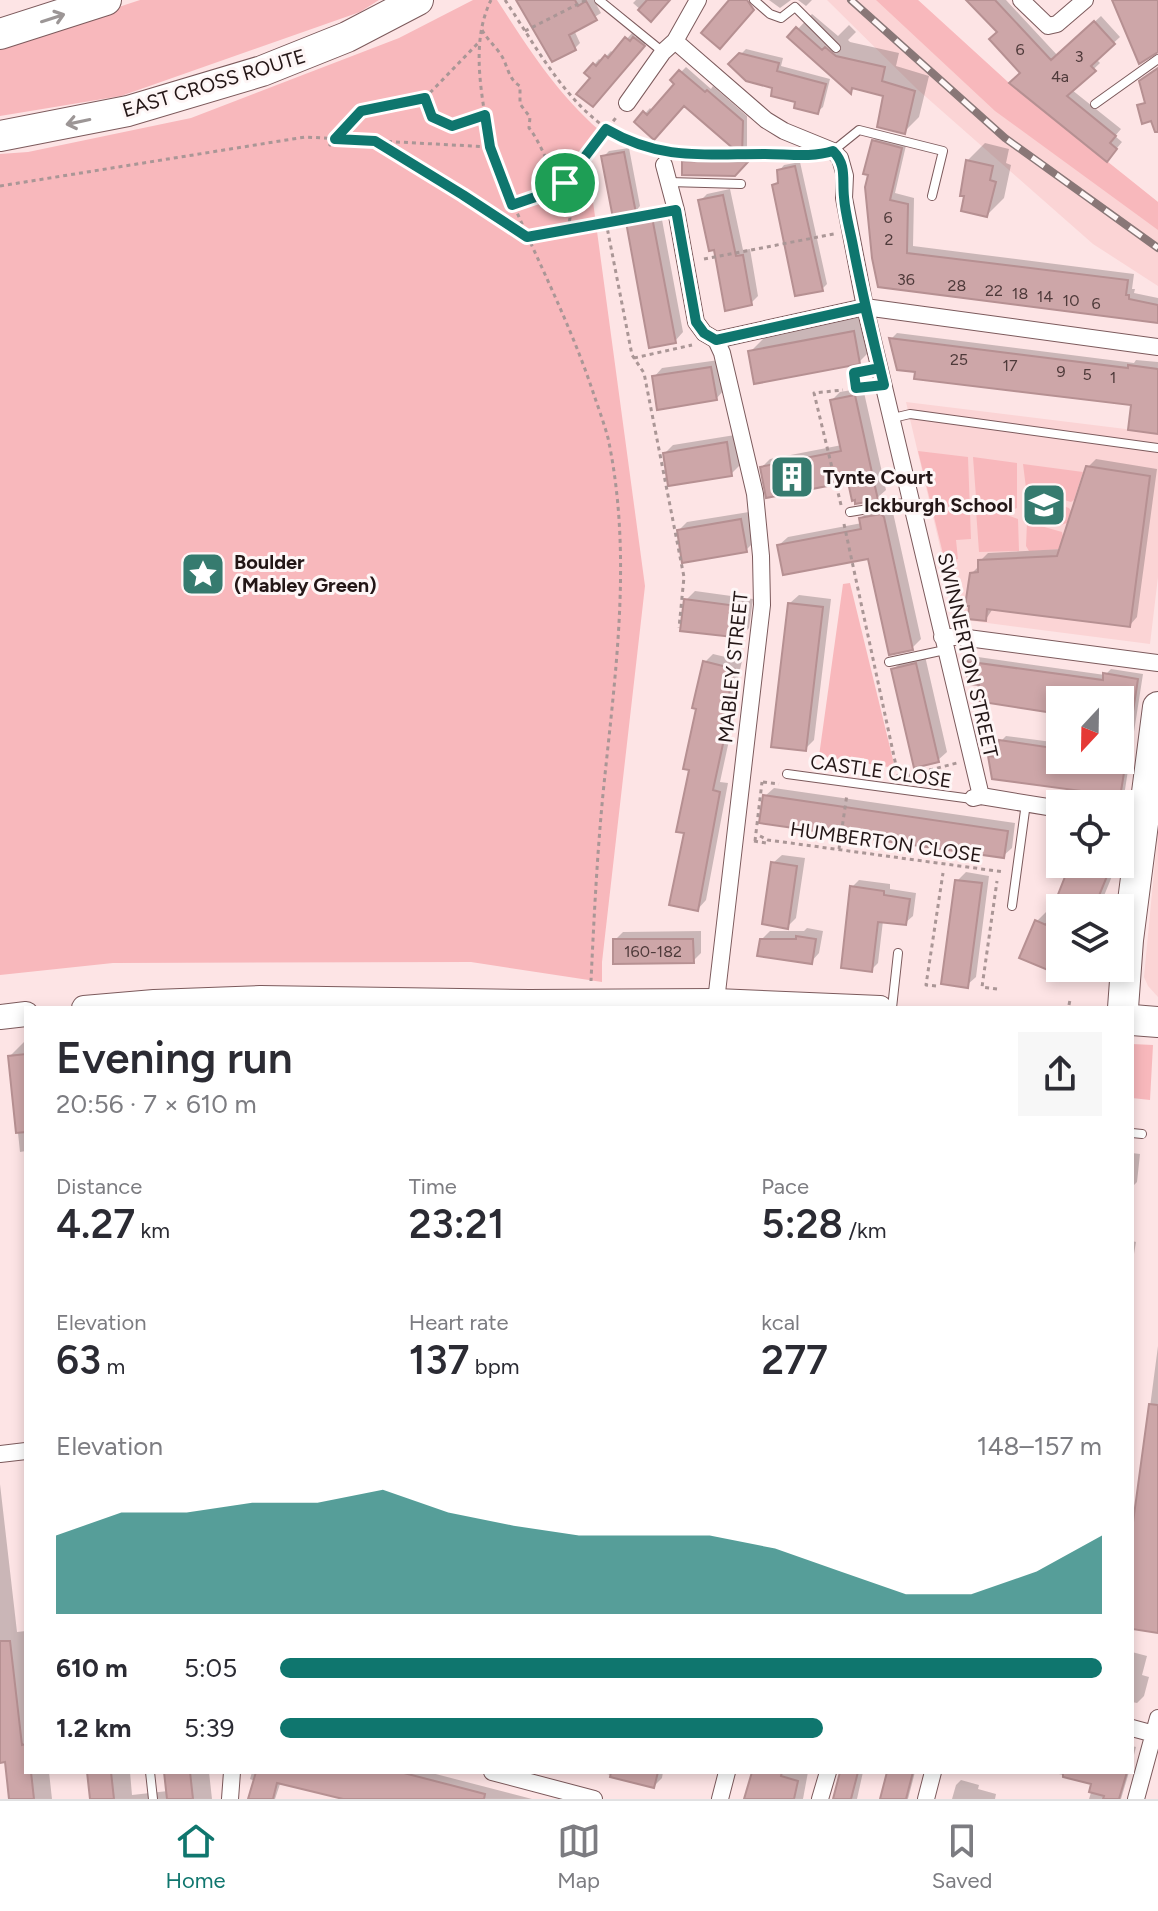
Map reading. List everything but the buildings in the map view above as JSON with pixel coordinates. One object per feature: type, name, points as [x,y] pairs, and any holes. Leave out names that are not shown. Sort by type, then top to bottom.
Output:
[{"type":"highway","points":[[0,34],[106,0]]},
{"type":"highway","name":"EAST CROSS ROUTE","points":[[0,136],[128,111],[262,71],[347,37],[418,0]]},
{"type":"highway","points":[[1134,815],[1152,787],[1158,707]]},
{"type":"highway","points":[[1123,1006],[1130,878]]},
{"type":"highway","points":[[1134,1020],[1158,1022]]},
{"type":"main road","points":[[131,1006],[242,1003],[528,1005],[592,1001],[826,1006]]},
{"type":"main road","points":[[0,1017],[24,1014]]},
{"type":"street","points":[[627,103],[657,64],[698,0]]},
{"type":"street","points":[[1021,0],[1048,26],[1057,24],[1085,0]]},
{"type":"street","points":[[669,46],[719,77],[766,120],[784,131],[833,151]]},
{"type":"street","name":"SWINNERTON STREET","points":[[833,151],[840,158],[845,176],[844,198],[865,307],[971,760],[976,797]]},
{"type":"street","name":"MABLEY STREET","points":[[668,163],[696,322],[704,333],[716,340],[722,353],[755,494],[761,556],[762,605],[701,1003]]},
{"type":"street","points":[[716,340],[865,307],[1158,347]]},
{"type":"street","points":[[944,644],[960,637],[1158,663]]},
{"type":"street","points":[[976,797],[1046,807]]},
{"type":"street","points":[[0,1454],[24,1451]]},
{"type":"street","points":[[1134,1728],[1156,1729],[1136,1799]]},
{"type":"street","points":[[230,1799],[232,1774]]},
{"type":"street","points":[[509,1774],[534,1777],[594,1799]]},
{"type":"street","points":[[720,1799],[726,1774]]},
{"type":"street","points":[[820,1799],[827,1774]]},
{"type":"street","points":[[926,1799],[932,1774]]},
{"type":"lane","points":[[599,0],[669,46]]},
{"type":"lane","points":[[754,0],[770,14],[781,18],[795,7],[836,48]]},
{"type":"lane","points":[[1095,104],[1158,59]]},
{"type":"lane","points":[[833,151],[859,130],[943,151],[932,196]]},
{"type":"lane","points":[[668,163],[741,184]]},
{"type":"lane","points":[[856,388],[884,385]]},
{"type":"lane","points":[[893,418],[910,414],[1158,448]]},
{"type":"lane","points":[[846,512],[912,502]]},
{"type":"lane","points":[[889,662],[944,644]]},
{"type":"lane","name":"CASTLE CLOSE","points":[[787,774],[976,797]]},
{"type":"lane","points":[[1012,906],[1026,803]]},
{"type":"lane","points":[[892,1006],[898,953]]},
{"type":"lane","points":[[150,1774],[153,1799]]},
{"type":"path","points":[[491,0],[481,29],[479,69],[490,147],[512,205],[577,345],[607,435],[621,528],[618,657],[595,876],[592,1001]]},
{"type":"path","points":[[505,0],[544,61],[571,96],[606,129],[668,163],[833,151]]},
{"type":"path","points":[[525,31],[586,0]]},
{"type":"path","points":[[481,29],[491,45],[500,52],[513,82],[520,86],[520,104],[530,117],[529,128],[546,153],[551,173],[565,183]]},
{"type":"path","points":[[329,146],[361,111],[425,98],[480,41]]},
{"type":"path","points":[[425,98],[432,117],[452,126],[485,115]]},
{"type":"path","points":[[512,205],[565,183],[627,103]]},
{"type":"path","points":[[0,186],[305,137],[490,147]]},
{"type":"path","points":[[375,141],[527,237],[676,210]]},
{"type":"path","points":[[558,188],[570,218],[568,230]]},
{"type":"path","points":[[606,222],[634,358],[644,373],[684,577],[679,628]]},
{"type":"path","points":[[684,263],[850,231]]},
{"type":"path","points":[[634,358],[716,340]]},
{"type":"path","points":[[846,512],[814,393],[856,388]]},
{"type":"path","points":[[844,521],[898,778],[971,760]]},
{"type":"path","points":[[767,841],[756,842],[763,782],[784,785]]},
{"type":"path","points":[[839,849],[848,783]]},
{"type":"path","name":"HUMBERTON CLOSE","points":[[760,836],[767,841],[1000,871]]},
{"type":"path","name":"HUMBERTON CLOSE","points":[[936,986],[926,985],[943,873]]},
{"type":"path","name":"HUMBERTON CLOSE","points":[[997,881],[982,987],[997,989]]},
{"type":"shaded area","points":[[140,0],[379,0],[360,12],[121,96],[0,116],[0,46]]},
{"type":"shaded area","points":[[473,0],[497,0],[556,85],[599,130],[586,150],[645,586],[602,982],[471,962],[113,963],[0,975],[0,154],[28,152],[191,118],[399,38]]},
{"type":"shaded area","points":[[827,0],[918,0],[1009,83],[1158,202],[1158,286],[1093,244],[917,89]]},
{"type":"shaded area","points":[[876,0],[918,0],[1009,83],[1158,202],[1158,230],[995,111]]},
{"type":"shaded area","name":"Ickburgh School","points":[[906,402],[1158,433],[1158,577],[1150,644],[957,619]]},
{"type":"shaded area","points":[[918,451],[968,457],[971,539],[956,540],[958,559],[945,562]]},
{"type":"shaded area","points":[[973,457],[1017,463],[1017,508],[1012,510],[976,497]]},
{"type":"shaded area","points":[[1023,464],[1083,472],[1074,500],[1071,502],[1026,488]]},
{"type":"shaded area","points":[[1026,496],[1069,508],[1067,523],[1061,525],[1027,514]]},
{"type":"shaded area","points":[[982,506],[1018,519],[1019,551],[979,552],[976,510]]},
{"type":"shaded area","points":[[1027,522],[1062,532],[1059,549],[1029,551],[1026,546]]},
{"type":"shaded area","points":[[850,583],[895,768],[819,756],[843,584]]},
{"type":"shaded area","points":[[1158,829],[1158,997],[1144,977]]},
{"type":"shaded area","points":[[1134,1044],[1153,1045],[1150,1100],[1134,1098]]},
{"type":"railway","points":[[851,0],[1005,138],[1158,248]]},
{"type":"place","name":"Tynte Court","points":[[792,477]]},
{"type":"place","name":"Ickburgh School","points":[[1044,505]]},
{"type":"place","name":"Boulder (Mabley Green)","points":[[203,574]]},
{"type":"route","points":[[425,98],[432,117],[452,126],[485,115],[490,147],[512,205],[550,192],[565,183],[606,129],[649,149],[676,155],[806,155],[833,151],[840,158],[845,176],[844,198],[884,385],[856,388],[854,373],[880,368],[865,307],[716,340],[704,333],[696,322],[676,210],[527,237],[375,141],[335,139],[361,111],[425,98]]}]
